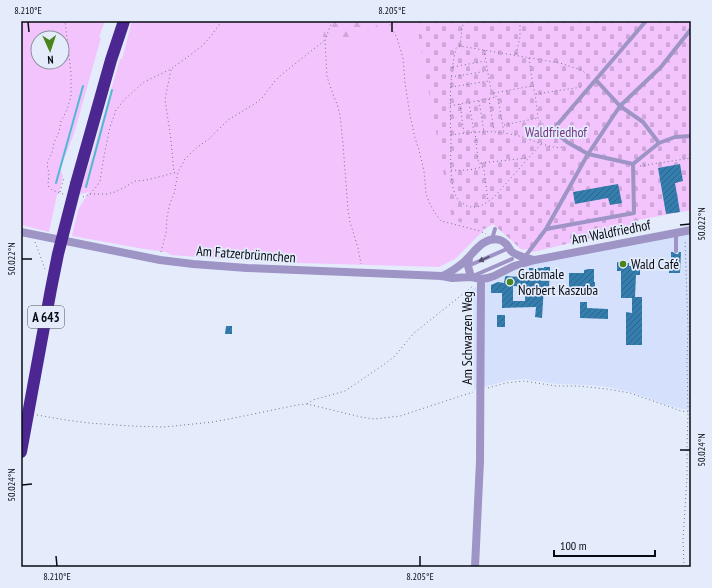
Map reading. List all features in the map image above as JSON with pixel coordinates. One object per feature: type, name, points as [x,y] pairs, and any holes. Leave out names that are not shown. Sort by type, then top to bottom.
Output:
[{"type":"highway","name":"A 643","points":[[21,404],[49,266],[70,181],[91,101],[116,21]]},
{"type":"highway","name":"A 643","points":[[21,452],[70,181],[124,21]]},
{"type":"street","name":"Am Waldfriedhof","points":[[535,260],[691,230]]},
{"type":"street","name":"Am Fatzerbrünnchen","points":[[21,232],[160,260],[193,264],[247,268],[442,276],[452,278],[471,277]]},
{"type":"street","points":[[490,238],[504,242],[511,253],[522,260]]},
{"type":"street","name":"Am Schwarzen Weg","points":[[442,276],[468,262],[482,244],[490,238]]},
{"type":"street","points":[[508,268],[511,253]]},
{"type":"street","name":"Am Schwarzen Weg","points":[[475,567],[480,461],[480,279],[494,276],[522,260],[535,260]]},
{"type":"street","points":[[468,262],[471,277],[480,279]]},
{"type":"lane","points":[[633,166],[588,154],[567,142],[556,133],[558,125],[646,21]]},
{"type":"lane","points":[[522,260],[546,228],[588,154],[620,106],[661,67],[691,29]]},
{"type":"lane","points":[[596,80],[620,106],[643,122],[659,144]]},
{"type":"lane","points":[[633,166],[659,144],[676,137],[691,136]]},
{"type":"lane","points":[[546,228],[634,212],[633,166]]},
{"type":"lane","points":[[490,238],[495,229]]},
{"type":"lane","points":[[676,233],[676,250]]},
{"type":"lane","points":[[468,262],[511,253]]},
{"type":"lane","points":[[471,277],[511,253]]},
{"type":"path","points":[[64,21],[72,73],[71,96],[47,164],[49,187],[52,190],[65,194]]},
{"type":"path","points":[[90,194],[100,181],[108,133],[116,110],[124,99],[144,82],[171,69],[203,45],[222,21]]},
{"type":"path","points":[[332,21],[325,40],[328,77],[340,115],[348,210],[358,248],[361,267],[360,273]]},
{"type":"path","points":[[388,21],[397,38],[403,58],[405,83],[414,138],[419,150],[424,171],[426,194],[430,204],[441,221],[485,232],[490,238]]},
{"type":"path","points":[[464,21],[460,46],[456,48],[450,87],[451,170],[454,192],[459,201],[468,206],[477,207],[488,201],[495,196],[541,144]]},
{"type":"path","points":[[516,55],[520,37],[520,21]]},
{"type":"path","points":[[160,260],[170,203],[174,194],[178,172],[185,159],[196,148],[209,139],[228,120],[259,100],[281,75],[325,40]]},
{"type":"path","points":[[460,46],[560,62],[581,70],[596,80]]},
{"type":"path","points":[[484,50],[491,90],[500,106],[504,134]]},
{"type":"path","points":[[529,57],[538,118],[542,123],[556,133]]},
{"type":"path","points":[[452,67],[486,61]]},
{"type":"path","points":[[171,69],[166,99],[174,173]]},
{"type":"path","points":[[451,77],[488,71]]},
{"type":"path","points":[[450,87],[489,81]]},
{"type":"path","points":[[494,93],[533,86]]},
{"type":"path","points":[[535,94],[591,86]]},
{"type":"path","points":[[450,106],[496,97]]},
{"type":"path","points":[[489,99],[494,132]]},
{"type":"path","points":[[479,101],[484,132]]},
{"type":"path","points":[[469,102],[475,132],[478,160],[484,170],[488,201]]},
{"type":"path","points":[[460,104],[464,133]]},
{"type":"path","points":[[503,125],[538,118]]},
{"type":"path","points":[[451,135],[475,132],[494,132],[521,137],[558,148],[563,148],[567,142]]},
{"type":"path","points":[[480,163],[528,158]]},
{"type":"path","points":[[633,166],[691,158]]},
{"type":"path","points":[[451,170],[476,169],[482,166]]},
{"type":"path","points":[[80,197],[90,194],[111,193],[125,188],[135,181],[142,181],[178,172]]},
{"type":"path","points":[[60,193],[70,181]]},
{"type":"path","points":[[684,567],[683,540],[687,478],[688,412],[688,329],[685,237]]},
{"type":"path","points":[[307,404],[313,400],[345,391],[382,365],[399,352],[414,333],[480,279]]},
{"type":"path","points":[[34,415],[66,420],[131,426],[164,427],[213,422],[307,404],[368,419],[382,419],[405,415],[506,383],[524,381],[556,386],[578,386],[607,389],[630,393],[681,411],[691,412]]},
{"type":"shaded area","points":[[691,233],[691,410],[670,406],[630,392],[608,387],[557,384],[524,379],[506,381],[474,390],[473,300],[468,291],[507,272],[525,266]]},
{"type":"green space","points":[[21,21],[105,21],[99,37],[101,38],[74,134],[60,169],[63,176],[59,194],[57,195],[49,232],[21,225]]},
{"type":"green space","points":[[132,21],[454,21],[452,220],[485,229],[455,259],[439,267],[299,263],[171,255],[166,252],[72,236],[78,210],[89,192],[80,194],[120,59],[122,59]]},
{"type":"green space","points":[[327,21],[376,21],[379,33],[362,32],[339,40],[322,40]]},
{"type":"green space","name":"Waldfriedhof","points":[[416,21],[691,21],[691,210],[639,220],[625,230],[533,252],[527,249],[522,250],[493,224],[485,229],[452,220]]},
{"type":"building","points":[[680,164],[683,181],[675,183],[680,212],[666,214],[658,168]]},
{"type":"building","points":[[618,184],[622,203],[610,205],[608,198],[575,204],[573,192]]},
{"type":"building","points":[[671,252],[678,254],[681,252],[680,273],[669,273]]},
{"type":"building","points":[[617,262],[629,263],[629,266],[636,266],[636,268],[640,268],[640,275],[636,275],[635,297],[642,297],[642,345],[626,345],[626,312],[632,313],[632,298],[621,298],[621,271],[617,271]]},
{"type":"building","points":[[550,267],[550,272],[549,287],[544,286],[542,318],[535,317],[536,307],[502,308],[502,293],[491,293],[491,285],[498,282],[504,283],[506,276],[522,277],[522,271],[529,271],[529,268]],"holes":[[[513,286],[525,287],[525,301],[513,301]]]},
{"type":"building","points":[[594,269],[595,288],[578,288],[578,290],[569,290],[569,273],[584,273],[584,270]]},
{"type":"building","points":[[580,302],[587,302],[587,308],[608,309],[608,319],[580,318]]},
{"type":"building","points":[[497,315],[505,315],[505,327],[497,327]]},
{"type":"building","points":[[226,326],[232,326],[232,334],[225,334]]},
{"type":"waterway","points":[[56,183],[83,86]]},
{"type":"waterway","points":[[86,187],[112,90]]},
{"type":"place","name":"Wald Café","points":[[623,264]]},
{"type":"place","name":"Grabmale Norbert Kaszuba","points":[[510,282]]}]
